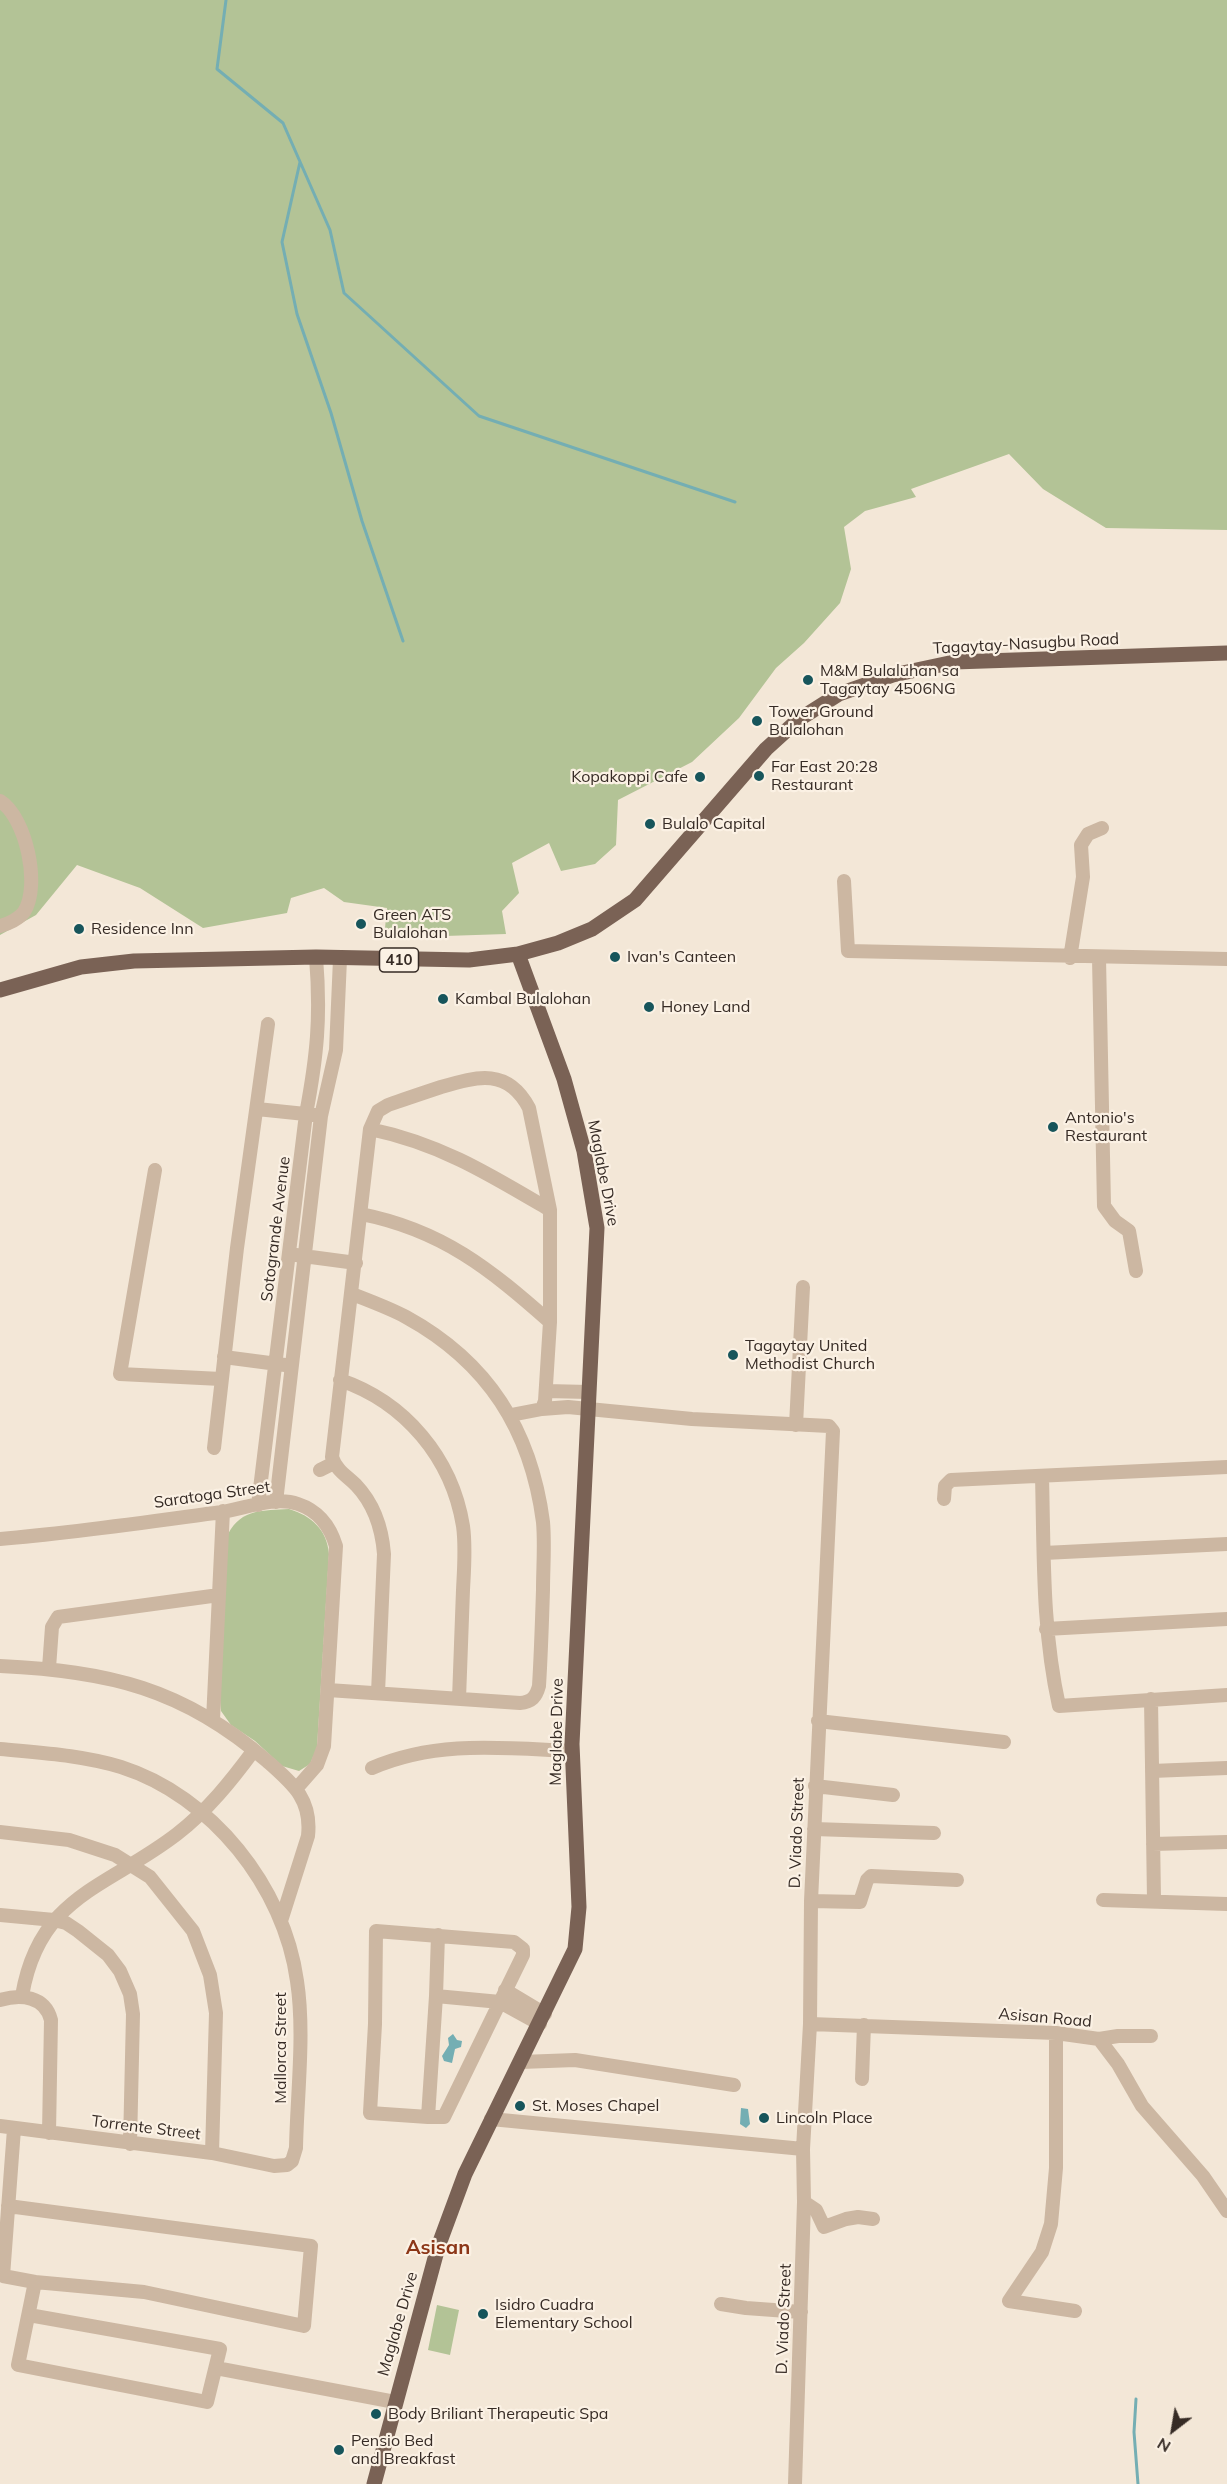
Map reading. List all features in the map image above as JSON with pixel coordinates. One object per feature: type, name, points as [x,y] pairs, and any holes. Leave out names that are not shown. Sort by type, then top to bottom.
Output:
[{"type":"main road","name":"Tagaytay-Nasugbu Road","points":[[0,990],[81,967],[134,961],[316,957],[469,960],[518,954],[558,944],[592,929],[634,900],[766,749],[798,720],[839,694],[893,675],[954,662],[1227,653]]},
{"type":"main road","name":"Maglabe Drive","points":[[374,2484],[394,2402],[438,2247],[465,2174],[575,1950],[579,1907],[572,1750],[597,1228],[584,1151],[567,1090],[518,954]]},
{"type":"street","points":[[0,801],[8,806],[13,814],[26,843],[31,866],[29,902],[22,914],[0,926]]},
{"type":"street","points":[[1070,958],[1083,877],[1081,845],[1088,834],[1102,828]]},
{"type":"street","points":[[844,881],[848,951],[1070,958],[1227,959]]},
{"type":"street","name":"Sotogrande Avenue","points":[[258,1505],[306,1114],[316,1062],[320,1001],[316,957]]},
{"type":"street","points":[[1100,958],[1104,1206],[1115,1221],[1129,1231],[1136,1271]]},
{"type":"street","name":"Sotogrande Avenue","points":[[276,1502],[321,1116],[337,1037],[340,959]]},
{"type":"street","points":[[214,1448],[237,1248],[268,1024]]},
{"type":"street","points":[[318,1035],[337,1037]]},
{"type":"street","points":[[316,1062],[333,1064]]},
{"type":"street","points":[[378,1694],[383,1536],[379,1520],[365,1496],[334,1463],[332,1443],[356,1263],[370,1129],[378,1111],[388,1105],[480,1077],[497,1079],[511,1085],[522,1096],[529,1108],[550,1210],[550,1322],[546,1391],[542,1409]]},
{"type":"street","points":[[257,1109],[321,1116]]},
{"type":"street","points":[[370,1129],[445,1151],[472,1163],[550,1210]]},
{"type":"street","points":[[155,1170],[120,1374],[221,1379]]},
{"type":"street","points":[[361,1214],[411,1227],[472,1258],[550,1322]]},
{"type":"street","points":[[290,1254],[356,1263]]},
{"type":"street","points":[[796,1425],[803,1287]]},
{"type":"street","points":[[328,1690],[528,1702],[533,1699],[539,1686],[543,1523],[531,1469],[511,1415],[475,1369],[455,1350],[406,1317],[352,1294]]},
{"type":"street","points":[[224,1357],[292,1366]]},
{"type":"street","points":[[340,1380],[367,1390],[412,1423],[442,1467],[458,1504],[463,1528],[464,1554],[459,1699]]},
{"type":"street","points":[[546,1391],[589,1392]]},
{"type":"street","name":"D. Viado Street","points":[[511,1415],[568,1407],[829,1426],[833,1431],[815,1786],[810,2024],[803,2149],[804,2202],[795,2484]]},
{"type":"street","points":[[320,1470],[334,1463]]},
{"type":"street","points":[[944,1499],[945,1486],[951,1480],[1227,1467]]},
{"type":"street","points":[[1042,1476],[1046,1629],[1049,1660],[1059,1706],[1227,1695]]},
{"type":"street","name":"Saratoga Street","points":[[0,1539],[224,1511],[276,1502],[299,1504],[314,1511],[325,1522],[336,1546],[328,1690],[322,1756],[317,1766],[296,1789]]},
{"type":"street","points":[[213,1720],[224,1511]]},
{"type":"street","points":[[1044,1552],[1227,1544]]},
{"type":"street","points":[[49,1668],[52,1628],[58,1617],[219,1595]]},
{"type":"street","points":[[1046,1629],[1227,1619]]},
{"type":"street","points":[[0,1666],[49,1668],[106,1677],[143,1687],[182,1702],[213,1720],[254,1750],[296,1789],[308,1808],[309,1830],[281,1921]]},
{"type":"street","points":[[1151,1699],[1154,1900]]},
{"type":"street","points":[[818,1721],[1004,1742]]},
{"type":"street","points":[[372,1768],[399,1756],[458,1747],[572,1750]]},
{"type":"street","name":"Mallorca Street","points":[[0,1749],[67,1755],[122,1768],[146,1778],[203,1812],[246,1862],[281,1921],[297,1980],[300,2015],[296,2148],[292,2161],[287,2164]]},
{"type":"street","points":[[22,1996],[28,1967],[36,1948],[54,1920],[80,1895],[132,1864],[203,1812],[223,1791],[254,1750]]},
{"type":"street","points":[[1152,1771],[1227,1768]]},
{"type":"street","points":[[815,1786],[894,1795]]},
{"type":"street","points":[[814,1829],[934,1833]]},
{"type":"street","points":[[0,1832],[69,1840],[90,1845],[132,1864],[150,1877],[181,1913],[193,1931],[210,1975],[216,2013],[212,2153]]},
{"type":"street","points":[[1153,1844],[1227,1842]]},
{"type":"street","points":[[811,1901],[860,1902],[867,1880],[871,1876],[957,1880]]},
{"type":"street","points":[[1103,1900],[1227,1904]]},
{"type":"street","points":[[0,1916],[66,1923],[108,1955],[120,1971],[130,1994],[133,2040],[130,2144]]},
{"type":"street","points":[[376,1932],[438,1935],[514,1942],[519,1944],[523,1955],[444,2117],[369,2113],[375,2024],[376,1932]]},
{"type":"street","points":[[428,2116],[438,1935]]},
{"type":"street","points":[[0,2000],[22,1996],[33,1999],[49,2011],[51,2020],[49,2133]]},
{"type":"street","points":[[436,1996],[503,1996],[543,2019]]},
{"type":"street","name":"Asisan Road","points":[[810,2024],[1056,2033],[1099,2039],[1118,2064],[1142,2106],[1198,2169],[1227,2211]]},
{"type":"street","points":[[862,2079],[864,2025]]},
{"type":"street","points":[[1056,2033],[1056,2168],[1051,2224],[1042,2252],[1009,2301],[1075,2312]]},
{"type":"street","points":[[1099,2039],[1118,2036],[1151,2036]]},
{"type":"street","points":[[521,2062],[575,2060],[734,2085]]},
{"type":"street","points":[[491,2119],[803,2149]]},
{"type":"street","points":[[7,2128],[8,2206],[2,2276],[34,2282],[144,2292],[304,2326],[311,2246],[8,2206]]},
{"type":"street","name":"Torrente Street","points":[[7,2128],[212,2153],[274,2166],[287,2164]]},
{"type":"street","points":[[804,2202],[816,2210],[824,2227],[858,2217],[873,2219]]},
{"type":"street","points":[[29,2315],[220,2349],[207,2402],[18,2365],[34,2282]]},
{"type":"street","points":[[721,2304],[801,2312]]},
{"type":"street","points":[[216,2368],[394,2402]]},
{"type":"green space","points":[[0,0],[1227,0],[1227,530],[1106,528],[1043,489],[1009,454],[911,489],[916,497],[865,511],[844,527],[851,569],[840,603],[804,643],[776,668],[739,718],[692,762],[618,800],[616,845],[595,864],[561,871],[549,843],[512,863],[519,893],[502,911],[506,934],[384,938],[387,908],[344,902],[324,888],[291,898],[287,913],[203,928],[140,888],[77,865],[36,915],[0,935]]},
{"type":"green space","points":[[289,1509],[305,1516],[317,1525],[328,1545],[329,1554],[317,1748],[310,1764],[299,1771],[282,1766],[255,1741],[231,1725],[221,1711],[220,1700],[228,1534],[240,1519],[254,1512]]},
{"type":"green space","points":[[437,2305],[459,2310],[450,2355],[428,2350]]},
{"type":"water","points":[[453,2034],[457,2040],[462,2041],[461,2047],[455,2049],[452,2063],[444,2061],[442,2056],[449,2045],[448,2038]]},
{"type":"water","points":[[741,2108],[748,2109],[750,2124],[746,2128],[740,2124]]},
{"type":"waterway","points":[[226,0],[217,69],[283,123],[330,230],[344,293],[479,416],[735,502]]},
{"type":"waterway","points":[[300,162],[282,242],[297,314],[331,413],[362,521],[403,641]]},
{"type":"waterway","points":[[1136,2399],[1134,2432],[1138,2484]]},
{"type":"place","name":"M&M Bulaluhan sa Tagaytay 4506NG","points":[[808,680]]},
{"type":"place","name":"Tower Ground Bulalohan","points":[[757,721]]},
{"type":"place","name":"Far East 20:28 Restaurant","points":[[759,776]]},
{"type":"place","name":"Kopakoppi Cafe","points":[[700,777]]},
{"type":"place","name":"Bulalo Capital","points":[[650,824]]},
{"type":"place","name":"Green ATS Bulalohan","points":[[361,924]]},
{"type":"place","name":"Residence Inn","points":[[79,929]]},
{"type":"place","name":"Ivan's Canteen","points":[[615,957]]},
{"type":"place","name":"Kambal Bulalohan","points":[[443,999]]},
{"type":"place","name":"Honey Land","points":[[649,1007]]},
{"type":"place","name":"Antonio's Restaurant","points":[[1053,1127]]},
{"type":"place","name":"Tagaytay United Methodist Church","points":[[733,1355]]},
{"type":"place","name":"St. Moses Chapel","points":[[520,2106]]},
{"type":"place","name":"Lincoln Place","points":[[764,2118]]},
{"type":"place","name":"Isidro Cuadra Elementary School","points":[[483,2314]]},
{"type":"place","name":"Body Briliant Therapeutic Spa","points":[[376,2414]]},
{"type":"place","name":"Pensio Bed and Breakfast","points":[[339,2450]]},
{"type":"district","name":"Asisan","points":[[438,2248]]}]
